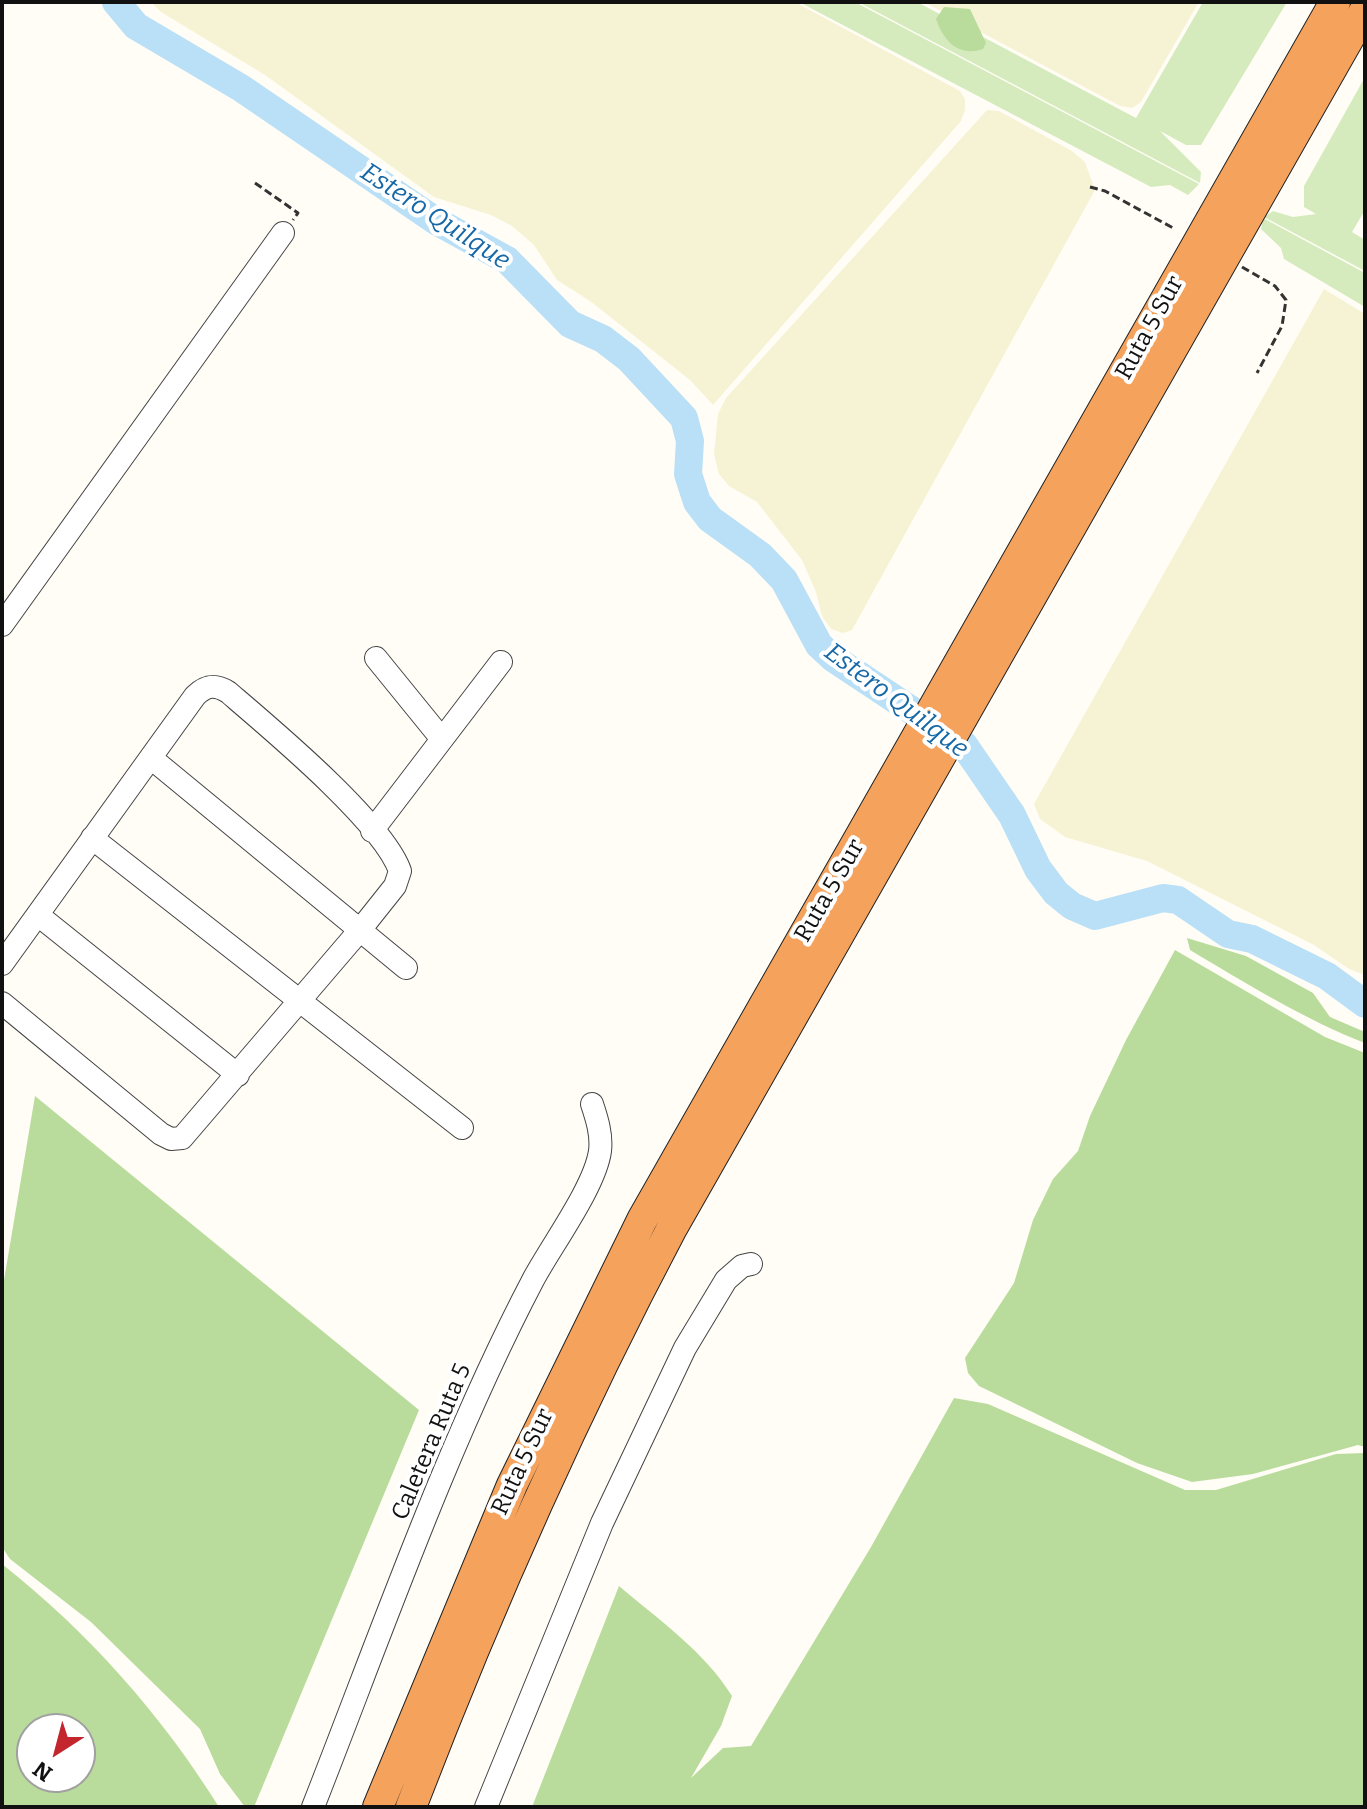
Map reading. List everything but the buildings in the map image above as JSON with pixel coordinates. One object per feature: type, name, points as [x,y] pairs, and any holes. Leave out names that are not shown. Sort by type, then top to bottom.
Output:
[{"type":"highway","name":"Ruta 5 Sur","points":[[1248,187],[1335,2]]},
{"type":"highway","name":"Ruta 5 Sur","points":[[378,1807],[476,1566],[594,1312],[689,1135],[950,714],[1228,220],[1365,10]]},
{"type":"highway","name":"Ruta 5 Sur","points":[[411,1807],[509,1566],[631,1305],[929,749]]},
{"type":"street","points":[[2,625],[283,233]]},
{"type":"street","points":[[376,658],[441,738]]},
{"type":"street","points":[[372,831],[501,662]]},
{"type":"street","points":[[2,964],[200,692],[217,686],[304,759],[372,831],[398,866],[399,876],[360,930],[188,1135],[171,1139],[2,1003]]},
{"type":"street","points":[[151,758],[406,968]]},
{"type":"street","points":[[92,838],[462,1128]]},
{"type":"street","points":[[38,915],[238,1075]]},
{"type":"street","name":"Caletera Ruta 5","points":[[313,1807],[478,1400],[532,1283],[589,1182],[600,1151],[600,1132],[592,1104]]},
{"type":"street","points":[[486,1807],[602,1523],[685,1348],[726,1280],[742,1266],[751,1264]]},
{"type":"path","points":[[255,183],[298,213],[283,233]]},
{"type":"path","points":[[1090,187],[1105,191],[1175,229]]},
{"type":"path","points":[[1238,265],[1275,286],[1286,300],[1282,326],[1257,373]]},
{"type":"shaded area","points":[[151,2],[795,2],[960,91],[965,99],[965,110],[961,121],[713,405],[690,380],[590,301],[557,280],[534,245],[512,226],[491,215],[434,197],[265,75],[161,12]]},
{"type":"shaded area","points":[[924,2],[1199,2],[1141,102],[1132,108],[1120,106]]},
{"type":"shaded area","points":[[987,110],[999,111],[1072,151],[1085,162],[1095,190],[852,630],[843,633],[831,629],[822,616],[816,592],[802,560],[757,502],[729,486],[719,474],[714,454],[718,414],[726,398]]},
{"type":"shaded area","points":[[1324,289],[1365,314],[1365,975],[1349,969],[1314,945],[1147,861],[1065,837],[1040,819],[1034,804]]},
{"type":"green space","points":[[799,2],[855,2],[1199,184],[1188,195],[1170,185],[1151,187]]},
{"type":"green space","points":[[858,2],[917,2],[1136,118],[1203,2],[1287,2],[1201,145],[1186,145],[1160,131],[1201,172],[1200,183]]},
{"type":"green space","points":[[944,7],[970,9],[986,43],[983,49],[967,51],[948,41],[936,19]]},
{"type":"green space","points":[[1365,77],[1365,210],[1352,232],[1365,240],[1365,271],[1264,217],[1273,211],[1293,217],[1316,214],[1304,207],[1304,186]]},
{"type":"green space","points":[[1263,218],[1365,273],[1365,307],[1284,259],[1281,248],[1261,229]]},
{"type":"green space","points":[[1187,938],[1246,956],[1313,993],[1330,1017],[1365,1032],[1365,1043],[1299,1013],[1231,975],[1190,950]]},
{"type":"green space","points":[[1175,950],[1325,1037],[1365,1053],[1365,1447],[1358,1445],[1253,1474],[1192,1482],[1137,1463],[979,1386],[968,1373],[965,1358],[1014,1283],[1033,1220],[1053,1179],[1078,1151],[1090,1116],[1126,1040]]},
{"type":"green space","points":[[35,1096],[419,1410],[254,1807],[245,1807],[220,1774],[200,1729],[91,1622],[10,1559],[2,1547],[2,1292]]},
{"type":"green space","points":[[954,1398],[988,1404],[1185,1490],[1216,1490],[1336,1454],[1365,1453],[1365,1807],[532,1807],[619,1586],[695,1651],[732,1696],[721,1726],[691,1778],[723,1748],[751,1746],[871,1547]]},
{"type":"green space","points":[[2,1564],[64,1618],[121,1676],[173,1739],[219,1807],[2,1807]]},
{"type":"waterway","name":"Estero Quilque","points":[[116,2],[136,26],[241,88],[436,221],[507,260],[570,324],[603,339],[629,359],[684,418],[690,441],[688,474],[697,502],[710,519],[760,555],[784,580],[819,645],[833,658],[964,745],[1012,815],[1038,869],[1056,893],[1072,906],[1095,916],[1163,898],[1178,900],[1228,934],[1252,939],[1327,976],[1365,1004]]}]
